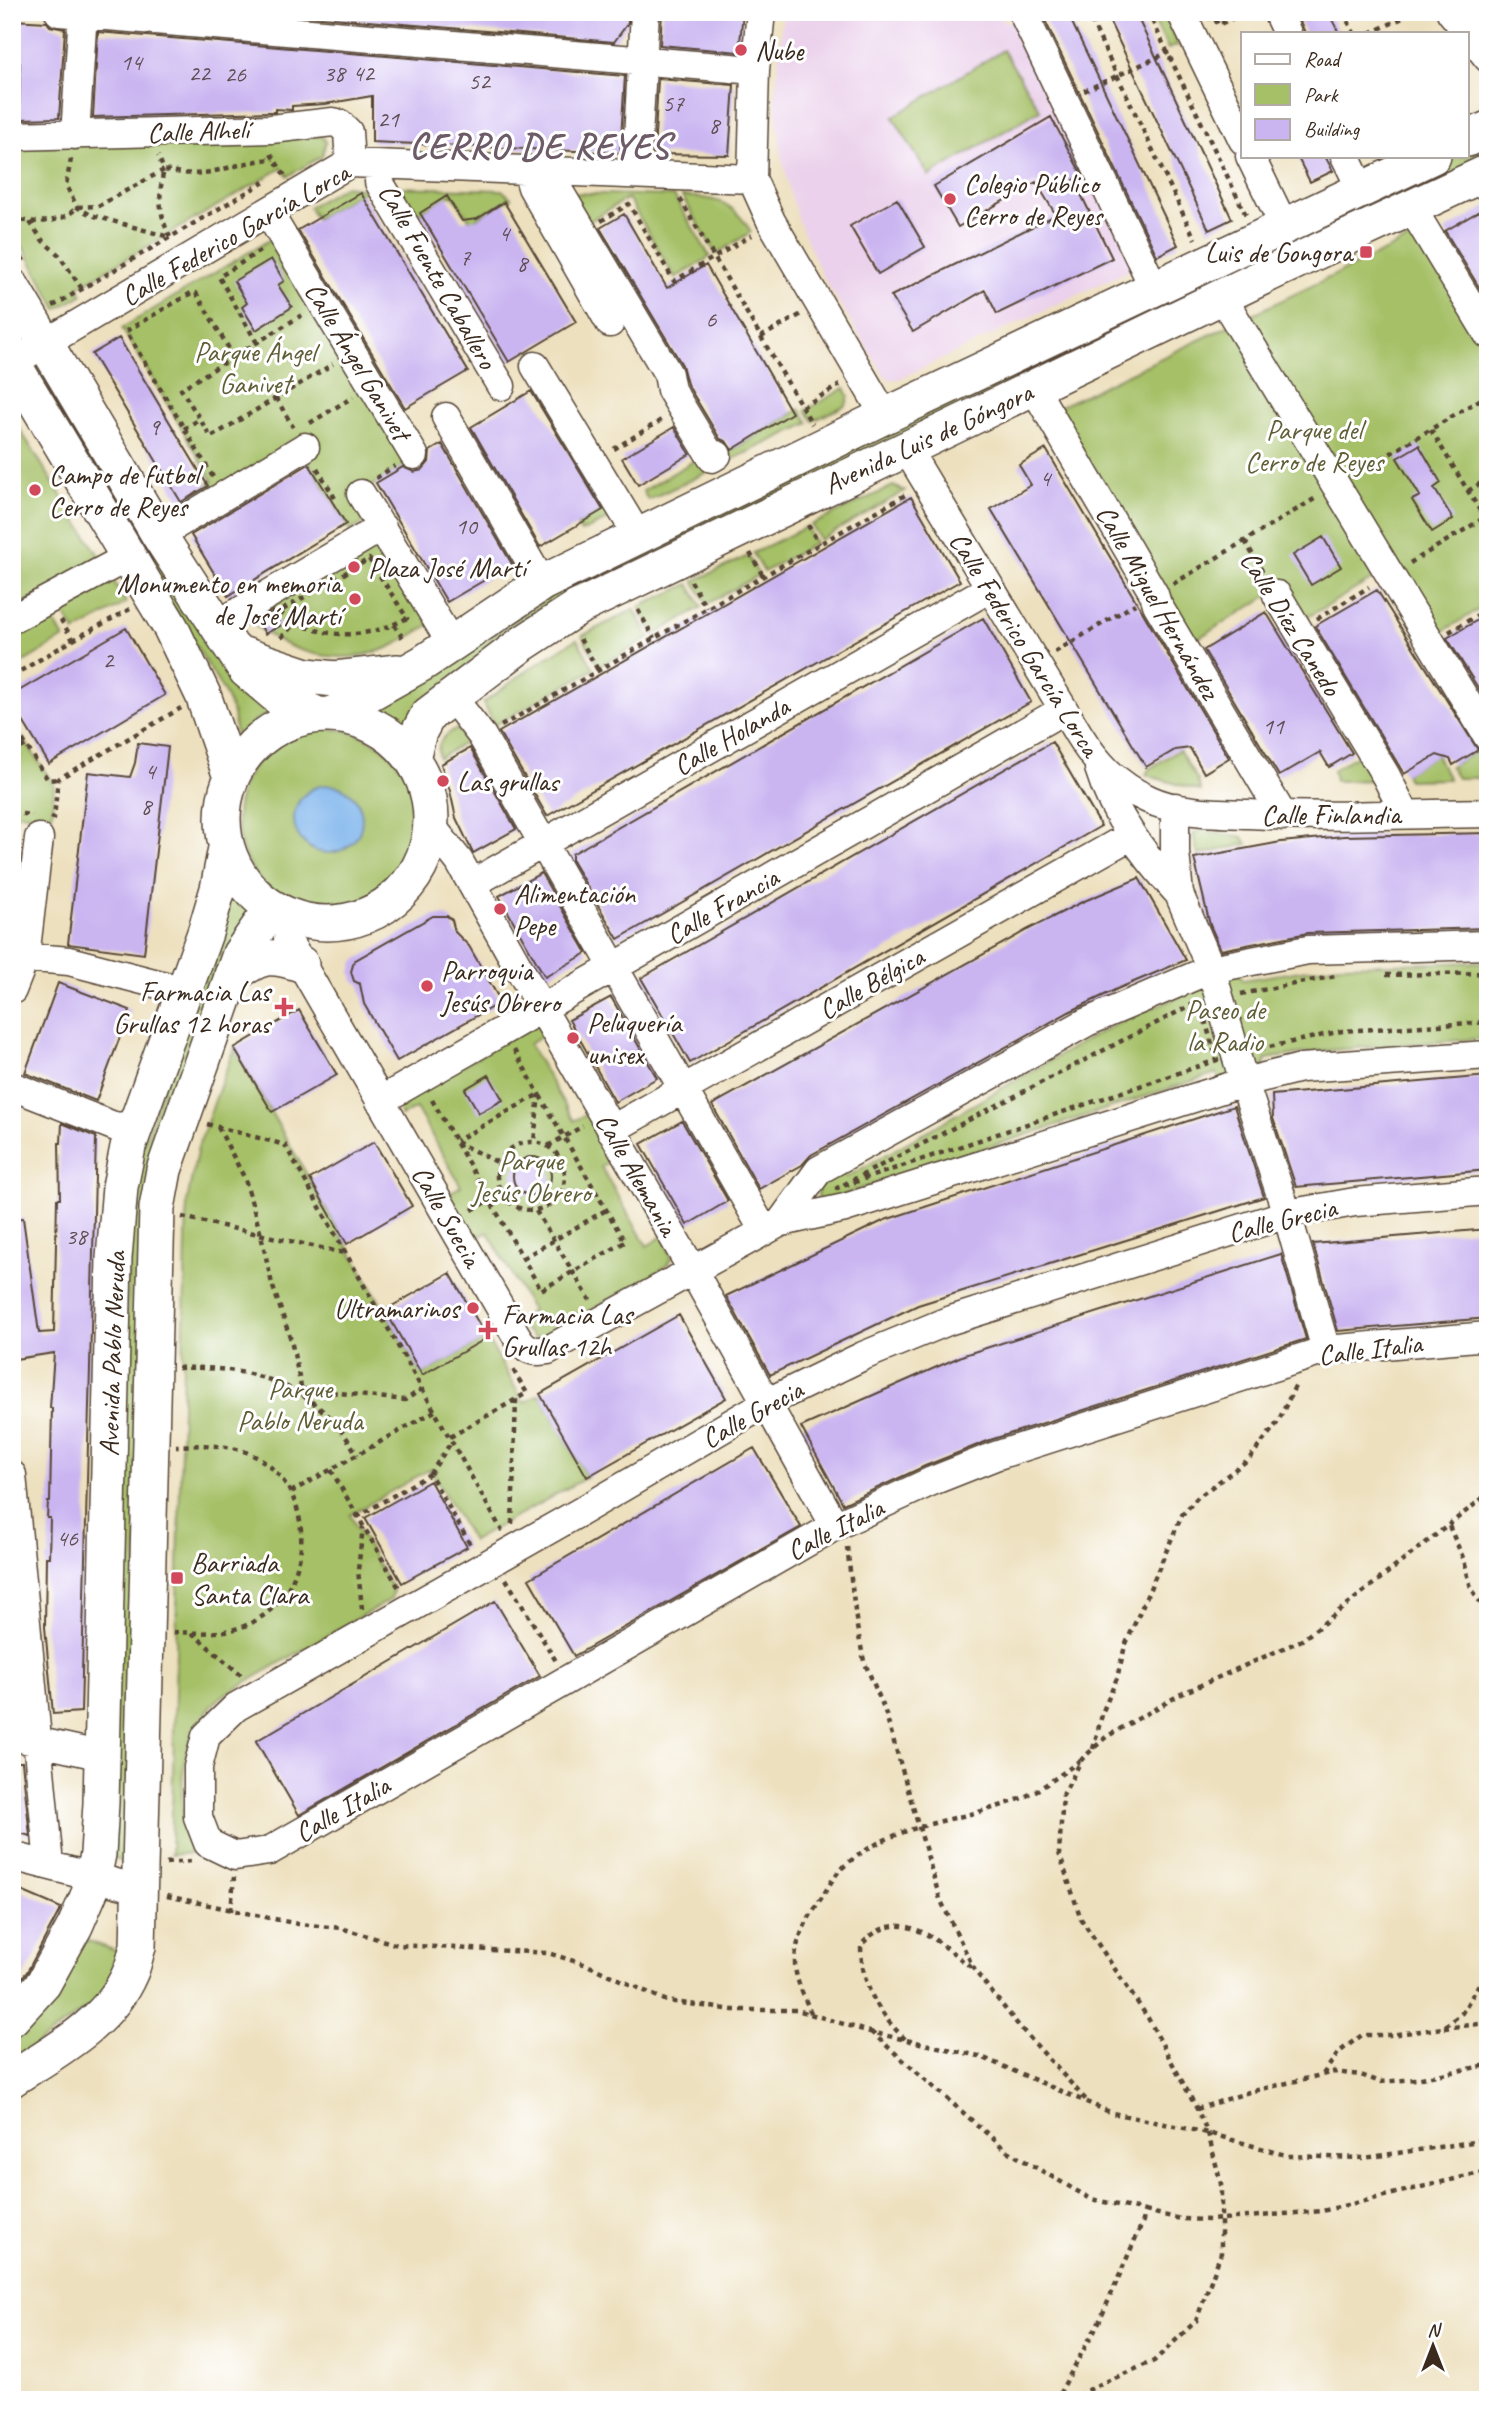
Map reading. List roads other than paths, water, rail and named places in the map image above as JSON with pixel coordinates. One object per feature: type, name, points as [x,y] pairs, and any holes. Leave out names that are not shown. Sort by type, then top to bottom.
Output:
[{"type":"main road","points":[[1468,139],[1488,129]]},
{"type":"main road","name":"Avenida Luis de Góngora","points":[[325,715],[410,658],[451,643],[542,583],[1421,158]]},
{"type":"main road","name":"Avenida Luis de Góngora","points":[[412,758],[419,732],[428,715],[522,644],[577,608],[906,448],[1488,172]]},
{"type":"main road","points":[[12,287],[159,535],[233,649],[278,697],[325,715],[358,720],[379,728],[412,758],[428,790],[432,827],[427,852],[416,876],[391,902],[359,919],[326,924],[301,921],[259,899],[237,873],[226,848],[222,829],[223,806],[231,777],[260,738],[279,726],[300,718],[325,715]]},
{"type":"main road","points":[[12,363],[171,628],[203,695],[231,777]]},
{"type":"main road","points":[[233,649],[307,676],[335,679],[410,658]]},
{"type":"main road","name":"Avenida Pablo Neruda","points":[[12,2018],[43,1984],[75,1926],[91,1889],[98,1854],[103,1756],[114,1258],[120,1187],[135,1125],[218,889],[226,848]]},
{"type":"main road","name":"Avenida Pablo Neruda","points":[[12,2079],[75,2038],[108,2007],[130,1974],[138,1947],[156,1208],[164,1170],[240,954],[250,938],[282,913]]},
{"type":"main road","points":[[232,975],[257,960],[268,957],[301,964]]},
{"type":"street","points":[[636,174],[645,12]]},
{"type":"street","points":[[761,12],[755,70],[752,179],[771,221],[885,416]]},
{"type":"street","points":[[1181,12],[1241,136]]},
{"type":"street","points":[[1277,12],[1287,32]]},
{"type":"street","points":[[1451,12],[1467,32]]},
{"type":"street","points":[[75,135],[75,13],[358,25],[642,61],[755,70]]},
{"type":"street","points":[[1023,13],[1154,288]]},
{"type":"street","points":[[1468,33],[1488,58]]},
{"type":"street","name":"Calle Alhelí","points":[[12,136],[271,129],[333,122],[340,124],[348,132],[350,163]]},
{"type":"street","points":[[1251,158],[1284,226]]},
{"type":"street","points":[[1346,158],[1361,189]]},
{"type":"street","name":"Calle Federico García Lorca","points":[[12,363],[350,163],[752,179]]},
{"type":"street","name":"Calle Fuente Caballero","points":[[380,164],[379,182],[501,386]]},
{"type":"street","points":[[527,170],[532,187],[610,323]]},
{"type":"street","points":[[558,188],[668,374],[677,399],[712,458],[721,462]]},
{"type":"street","points":[[1411,207],[1488,334]]},
{"type":"street","name":"Calle Ángel Ganivet","points":[[268,212],[414,455]]},
{"type":"street","points":[[1222,297],[1488,737]]},
{"type":"street","points":[[535,366],[638,536]]},
{"type":"street","name":"Calle Miguel Hernández","points":[[1034,388],[1154,594],[1157,604],[1283,816]]},
{"type":"street","points":[[446,417],[542,583]]},
{"type":"street","points":[[159,535],[305,447]]},
{"type":"street","name":"Calle Federico García Lorca","points":[[906,448],[1096,761],[1124,787],[1151,801],[1175,807]]},
{"type":"street","points":[[365,488],[382,527],[451,643]]},
{"type":"street","points":[[233,649],[382,527]]},
{"type":"street","points":[[12,619],[128,557]]},
{"type":"street","name":"Calle Holanda","points":[[472,884],[990,588]]},
{"type":"street","name":"Calle Díez Canedo","points":[[1276,595],[1386,776],[1405,814]]},
{"type":"street","points":[[452,697],[482,736],[684,1090],[773,1226]]},
{"type":"street","name":"Calle Francia","points":[[380,1101],[1063,710]]},
{"type":"street","points":[[1096,761],[1105,788],[1130,836],[1179,894],[1211,970],[1287,1213],[1326,1350]]},
{"type":"street","points":[[1175,807],[1179,894]]},
{"type":"street","name":"Calle Finlandia","points":[[1175,807],[1283,816],[1488,813]]},
{"type":"street","name":"Calle Alemania","points":[[432,827],[457,857],[766,1403],[839,1524]]},
{"type":"street","name":"Calle Bélgica","points":[[607,1123],[684,1090],[1130,836]]},
{"type":"street","points":[[12,990],[39,838]]},
{"type":"street","name":"Calle Suecia","points":[[282,913],[288,941],[516,1335],[527,1349],[533,1352],[548,1350],[693,1271]]},
{"type":"street","points":[[773,1226],[819,1170],[1087,1021],[1211,970],[1308,950],[1488,945]]},
{"type":"street","points":[[19,956],[69,961],[184,991]]},
{"type":"street","points":[[807,1186],[809,1200],[814,1208],[1244,1082],[1301,1068],[1488,1055]]},
{"type":"street","points":[[12,1086],[116,1127],[135,1125]]},
{"type":"street","name":"Calle Grecia","points":[[235,1856],[208,1843],[198,1817],[198,1767],[206,1736],[236,1707],[366,1633],[498,1545],[766,1403],[863,1356],[948,1321],[1287,1213],[1355,1202],[1488,1191]]},
{"type":"street","points":[[693,1271],[773,1226],[831,1201]]},
{"type":"street","name":"Calle Italia","points":[[235,1856],[269,1851],[839,1524],[932,1481],[995,1456],[1326,1350],[1488,1336]]},
{"type":"street","points":[[12,1478],[25,1739],[49,1865]]},
{"type":"street","points":[[25,1739],[103,1756]]},
{"type":"street","points":[[12,1856],[139,1889]]},
{"type":"water","points":[[321,785],[335,785],[347,790],[357,800],[362,819],[357,838],[347,848],[335,853],[321,853],[309,848],[299,838],[294,826],[294,812],[299,800],[309,790]]},
{"type":"place","name":"Nube","points":[[741,50]]},
{"type":"place","name":"Colegio Público Cerro de Reyes","points":[[950,199]]},
{"type":"place","name":"Luis de Gongora","points":[[1366,252]]},
{"type":"place","name":"Campo de futbol Cerro de Reyes","points":[[35,490]]},
{"type":"place","name":"Plaza José Martí","points":[[354,567]]},
{"type":"place","name":"Monumento en memoria de José Martí","points":[[355,599]]},
{"type":"place","name":"Las grullas","points":[[443,781]]},
{"type":"place","name":"Alimentación Pepe","points":[[500,909]]},
{"type":"place","name":"Parroquia Jesús Obrero","points":[[427,986]]},
{"type":"place","name":"Farmacia Las Grullas 12 horas","points":[[284,1007]]},
{"type":"place","name":"Peluquería unisex","points":[[573,1038]]},
{"type":"place","name":"Ultramarinos","points":[[473,1308]]},
{"type":"place","name":"Farmacia Las Grullas 12h","points":[[488,1330]]},
{"type":"place","name":"Barriada Santa Clara","points":[[177,1578]]},
{"type":"district","name":"CERRO DE REYES","points":[[540,146]]},
{"type":"park label","name":"Parque Ángel Ganivet","points":[[255,367]]},
{"type":"park label","name":"Parque del Cerro de Reyes","points":[[1314,445]]},
{"type":"park label","name":"Paseo de la Radio","points":[[1225,1025]]},
{"type":"park label","name":"Parque Jesús Obrero","points":[[531,1176]]},
{"type":"park label","name":"Parque Pablo Neruda","points":[[300,1404]]}]
